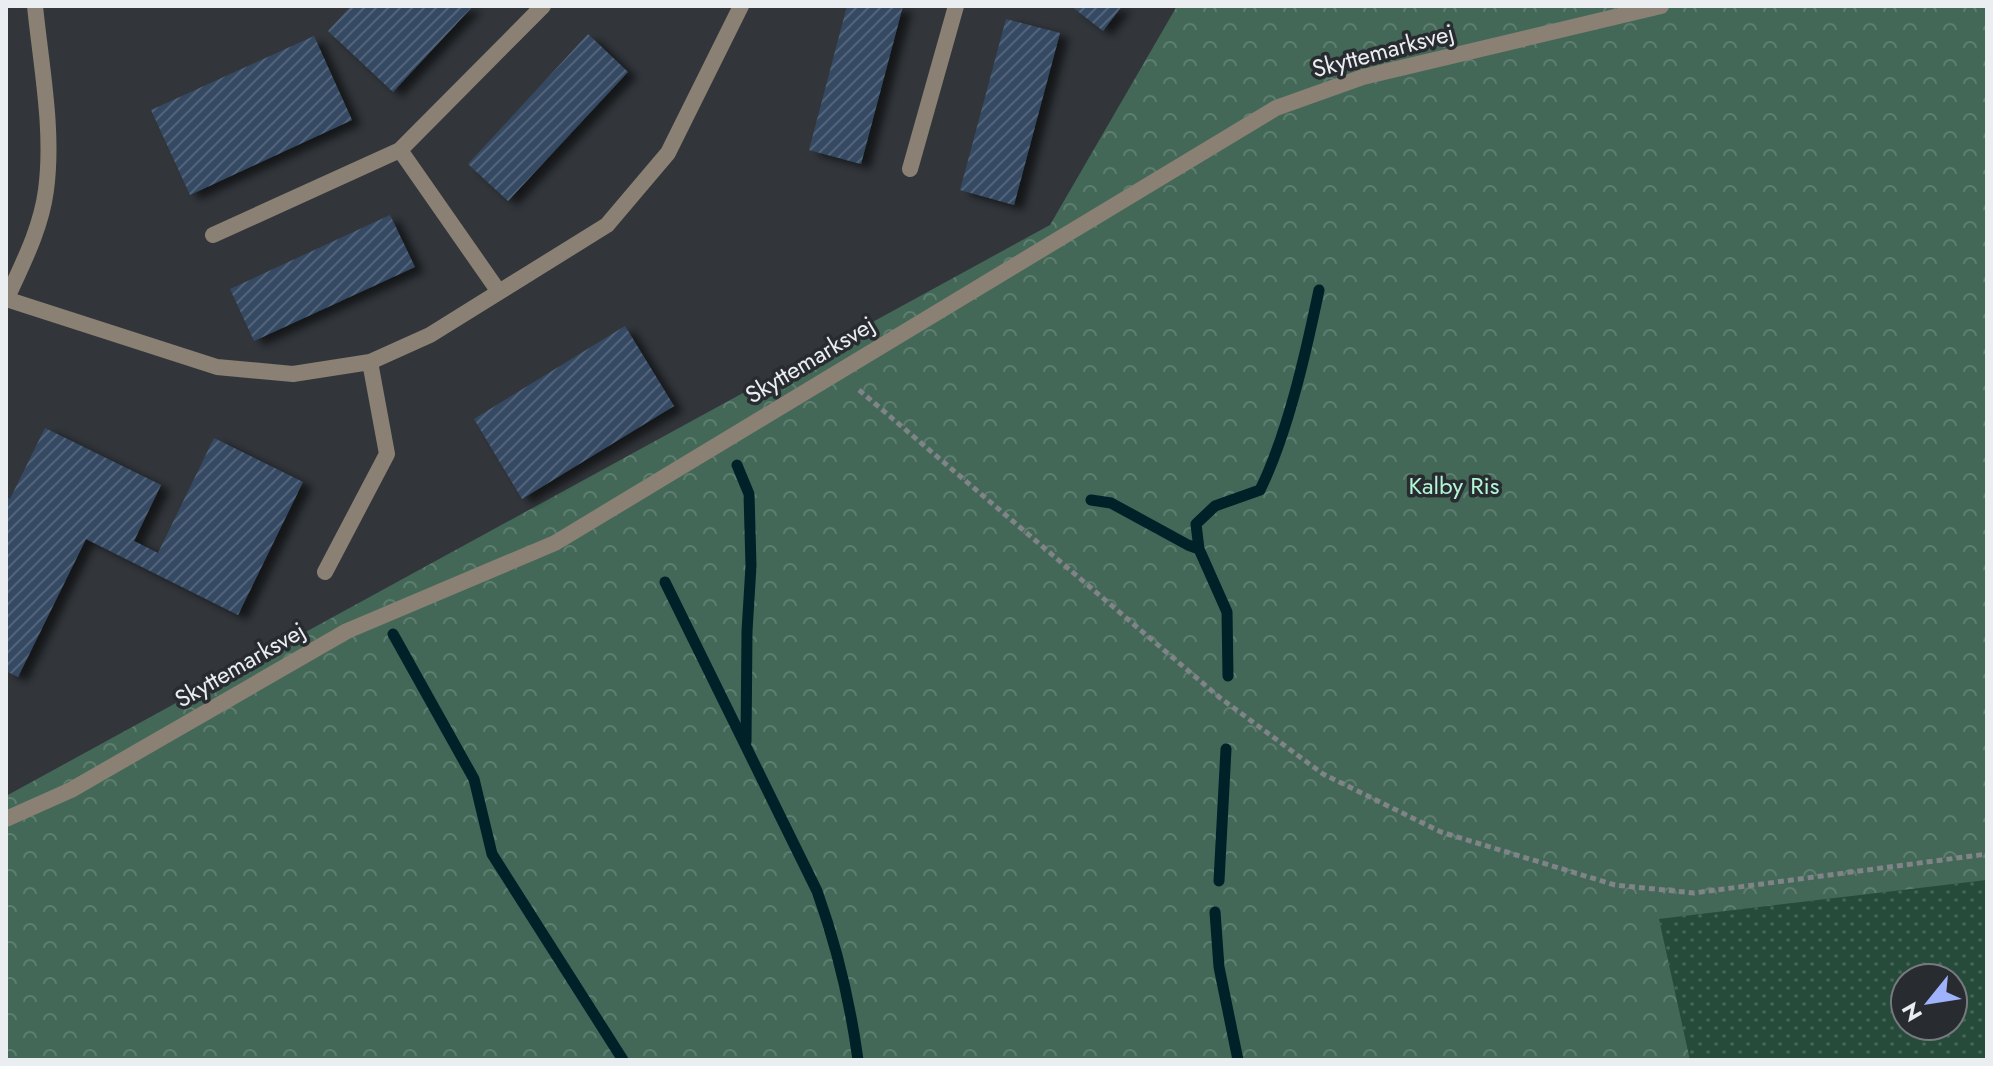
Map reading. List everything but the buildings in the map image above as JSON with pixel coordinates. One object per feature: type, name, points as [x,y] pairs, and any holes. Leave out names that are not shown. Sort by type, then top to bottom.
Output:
[{"type":"street","points":[[35,6],[48,136],[46,191],[33,242],[6,299],[217,367],[293,374],[370,362],[430,335],[607,225],[668,153],[741,6]]},
{"type":"street","points":[[213,235],[400,150],[543,6]]},
{"type":"street","points":[[910,169],[956,6]]},
{"type":"street","name":"Skyttemarksvej","points":[[6,819],[71,790],[347,631],[555,543],[1276,108],[1363,77],[1661,6]]},
{"type":"street","points":[[400,150],[499,292]]},
{"type":"street","points":[[325,572],[387,454],[370,362]]},
{"type":"path","points":[[837,371],[1219,697],[1323,774],[1441,832],[1615,885],[1694,893],[1987,854]]},
{"type":"green space","name":"Kalby Ris","points":[[1177,6],[1987,6],[1987,880],[1659,919],[1690,1060],[6,1060],[6,796],[1050,225]]},
{"type":"green space","points":[[1987,880],[1987,1060],[1690,1060],[1659,919]]},
{"type":"waterway","points":[[1228,676],[1227,612],[1199,549],[1196,524],[1215,506],[1260,490],[1288,418],[1319,290]]},
{"type":"waterway","points":[[737,465],[749,494],[751,566],[746,742]]},
{"type":"waterway","points":[[1091,500],[1111,503],[1199,549]]},
{"type":"waterway","points":[[665,582],[817,891],[842,974],[858,1060]]},
{"type":"waterway","points":[[393,634],[474,779],[492,854],[623,1060]]},
{"type":"waterway","points":[[1219,881],[1226,749]]},
{"type":"waterway","points":[[1215,912],[1219,967],[1238,1060]]}]
